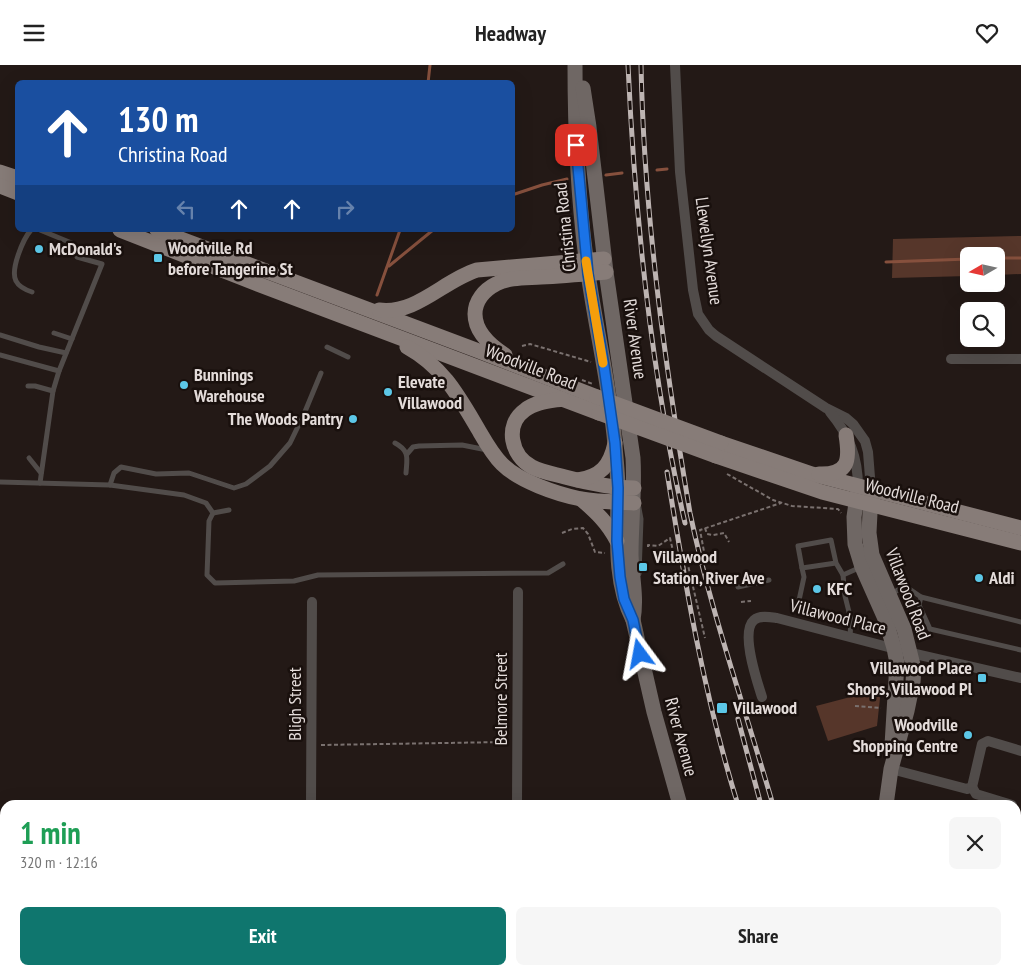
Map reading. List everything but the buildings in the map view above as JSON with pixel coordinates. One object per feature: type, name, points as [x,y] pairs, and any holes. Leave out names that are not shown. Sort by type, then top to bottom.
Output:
[{"type":"main road","name":"River Avenue","points":[[577,65],[589,127],[605,266],[631,442],[634,496],[632,554],[635,599],[633,620]]},
{"type":"main road","name":"Christina Road","points":[[577,65],[575,129],[587,267],[615,443]]},
{"type":"main road","points":[[0,172],[15,177]]},
{"type":"main road","points":[[0,186],[15,192]]},
{"type":"main road","name":"Woodville Road","points":[[125,232],[599,413],[718,449],[812,474],[864,496],[1021,543]]},
{"type":"main road","name":"Woodville Road","points":[[162,232],[526,369],[822,492],[864,496],[1021,527]]},
{"type":"main road","points":[[368,309],[388,311],[408,306],[464,274],[477,270],[605,266]]},
{"type":"main road","points":[[526,369],[498,351],[481,334],[476,324],[476,304],[481,296],[497,283],[506,280],[587,267]]},
{"type":"main road","points":[[370,327],[416,353],[442,374],[459,397],[491,450],[507,468],[529,483],[581,499],[599,514],[610,527],[617,541]]},
{"type":"main road","points":[[562,399],[533,405],[518,417],[514,425],[512,443],[516,453],[531,467],[540,471],[576,480],[618,495]]},
{"type":"main road","points":[[812,474],[833,473],[846,465],[849,455],[846,435]]},
{"type":"main road","name":"River Avenue","points":[[615,443],[618,495],[617,541],[624,599],[633,620],[654,712],[679,800]]},
{"type":"main road","points":[[576,480],[594,475],[604,467],[610,460],[615,443]]},
{"type":"main road","points":[[581,499],[618,495],[634,496]]},
{"type":"main road","name":"Villawood Road","points":[[864,496],[854,517],[855,544],[862,567],[904,629],[914,669],[908,711],[891,769]]},
{"type":"main road","name":"Villawood Road","points":[[864,496],[870,544],[883,597],[886,621],[894,648],[897,679],[893,709],[891,769],[887,800]]},
{"type":"street","name":"Llewellyn Avenue","points":[[675,65],[680,172],[693,290],[698,314],[709,330],[716,336],[826,408],[846,418],[859,431],[865,441],[870,465],[864,496]]},
{"type":"street","points":[[951,359],[1021,359]]},
{"type":"street","name":"Llewellyn Avenue","points":[[826,408],[846,435],[855,455],[864,496]]},
{"type":"street","name":"Belmore Street","points":[[517,800],[518,592]]},
{"type":"street","name":"Bligh Street","points":[[311,800],[312,602]]},
{"type":"street","name":"Villawood Place","points":[[762,697],[748,633],[755,619],[762,617],[777,618],[911,653],[1021,678]]},
{"type":"street","points":[[996,800],[976,794],[972,787],[982,744],[988,741],[1021,751]]},
{"type":"street","points":[[891,769],[967,789],[972,787]]},
{"type":"lane","points":[[30,232],[14,268],[16,281],[22,288],[32,293]]},
{"type":"lane","points":[[40,483],[53,391],[59,371],[102,264],[77,257],[77,250],[74,244],[45,232]]},
{"type":"lane","points":[[54,333],[72,339]]},
{"type":"lane","points":[[0,335],[66,353]]},
{"type":"lane","points":[[327,347],[348,357]]},
{"type":"lane","points":[[0,355],[59,371]]},
{"type":"lane","points":[[110,485],[114,473],[121,467],[156,474],[189,473],[234,487],[246,484],[270,466],[290,443],[321,373]]},
{"type":"lane","points":[[28,387],[35,386],[53,391]]},
{"type":"lane","points":[[395,443],[403,447],[407,454],[406,473]]},
{"type":"lane","points":[[407,454],[413,447],[419,446],[462,445],[491,450]]},
{"type":"lane","points":[[29,458],[41,473]]},
{"type":"lane","points":[[0,482],[110,485],[184,495],[206,503],[213,513]]},
{"type":"lane","points":[[213,513],[229,511]]},
{"type":"lane","points":[[213,513],[209,521],[207,575],[215,583],[294,581],[318,575],[548,573],[563,564]]},
{"type":"lane","points":[[850,637],[852,620],[845,596],[843,575],[836,563],[831,539],[798,547],[804,577],[798,605],[852,620]]},
{"type":"lane","points":[[802,568],[836,563]]},
{"type":"lane","points":[[843,575],[862,567]]},
{"type":"lane","points":[[738,587],[769,580]]},
{"type":"lane","points":[[883,597],[905,586],[921,597],[1021,622]]},
{"type":"lane","points":[[921,597],[919,605],[930,629],[1020,650],[1021,643]]},
{"type":"path","points":[[723,471],[773,501],[792,506],[838,509],[843,515]]},
{"type":"path","points":[[647,555],[648,545],[658,546],[670,538],[676,563],[705,557],[700,530],[781,503]]},
{"type":"path","points":[[562,533],[572,529],[583,528],[588,534],[595,552],[605,553]]},
{"type":"path","points":[[705,528],[707,534],[724,533],[729,542]]},
{"type":"path","points":[[687,561],[705,638]]},
{"type":"path","points":[[741,602],[751,601]]},
{"type":"path","points":[[855,706],[886,708]]},
{"type":"path","points":[[311,745],[517,742]]},
{"type":"shaded area","points":[[1021,236],[1021,274],[1005,275],[1005,247],[960,247],[960,276],[892,278],[893,239]]},
{"type":"shaded area","points":[[881,689],[877,726],[828,741],[816,706]]},
{"type":"waterway","points":[[428,80],[430,65]]},
{"type":"waterway","points":[[657,170],[667,169]]},
{"type":"waterway","points":[[606,175],[622,173]]},
{"type":"waterway","points":[[515,194],[567,179]]},
{"type":"waterway","points":[[377,295],[399,232]]},
{"type":"waterway","points":[[389,266],[431,232]]},
{"type":"waterway","points":[[1005,258],[1021,258]]},
{"type":"waterway","points":[[886,262],[960,259]]},
{"type":"railway","points":[[628,65],[635,180],[646,296],[663,410],[685,523]]},
{"type":"railway","points":[[641,65],[646,177],[657,290],[672,402],[690,513],[718,624],[771,800]]},
{"type":"railway","points":[[667,472],[696,640],[715,723],[737,800]]},
{"type":"railway","points":[[738,719],[760,800]]},
{"type":"slow traffic","points":[[586,261],[603,363]]},
{"type":"place","name":"McDonald's","points":[[39,249]]},
{"type":"place","name":"Woodville Rd before Tangerine St","points":[[158,258]]},
{"type":"place","name":"Bunnings Warehouse","points":[[184,385]]},
{"type":"place","name":"Elevate Villawood","points":[[388,392]]},
{"type":"place","name":"The Woods Pantry","points":[[353,419]]},
{"type":"place","name":"Villawood Station, River Ave","points":[[643,567]]},
{"type":"place","name":"Aldi","points":[[979,578]]},
{"type":"place","name":"KFC","points":[[817,589]]},
{"type":"place","name":"Villawood Place Shops, Villawood Pl","points":[[982,678]]},
{"type":"place","name":"Villawood","points":[[722,708]]},
{"type":"place","name":"Woodville Shopping Centre","points":[[968,735]]},
{"type":"route","points":[[576,145],[588,274],[615,443],[618,488],[617,541],[620,577],[626,607],[633,620],[640,654]]}]
